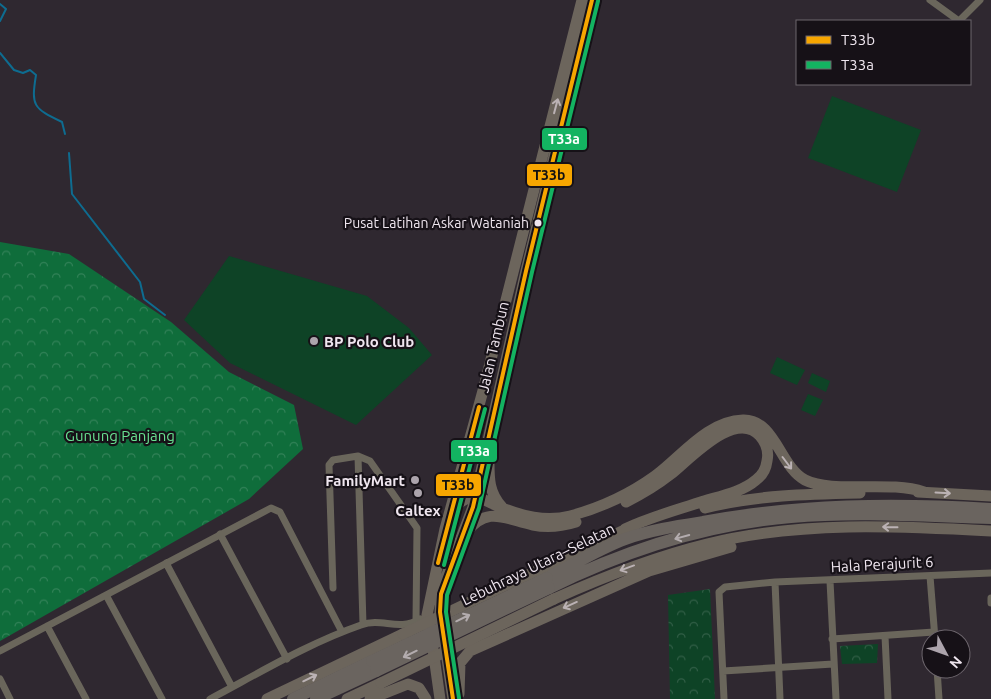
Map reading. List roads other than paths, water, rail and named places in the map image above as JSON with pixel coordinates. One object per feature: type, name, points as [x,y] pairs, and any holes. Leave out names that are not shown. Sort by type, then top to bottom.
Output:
[{"type":"highway","name":"Lebuhraya Utara–Selatan","points":[[550,588],[626,539],[665,528],[756,512],[817,506],[894,505],[991,509]]},
{"type":"highway","name":"Lebuhraya Utara–Selatan","points":[[293,699],[374,666],[603,564],[668,541],[707,530],[762,521],[851,514],[991,518]]},
{"type":"highway","name":"Lebuhraya Utara–Selatan","points":[[316,699],[374,666]]},
{"type":"main road","name":"Jalan Tambun","points":[[440,699],[427,615],[445,528],[502,315],[582,0]]},
{"type":"main road","name":"Jalan Tambun","points":[[453,699],[440,612],[446,577],[476,497],[526,268],[592,0]]},
{"type":"main road","points":[[502,315],[510,304],[517,279],[526,268],[523,254],[526,221]]},
{"type":"main road","points":[[492,418],[490,486],[495,500],[502,508]]},
{"type":"main road","points":[[445,528],[460,503],[467,498],[476,497],[502,508],[536,517],[568,517],[584,512],[635,489],[716,428],[743,420],[751,420],[764,428],[790,468],[808,482],[830,485],[908,486],[924,492]]},
{"type":"main road","points":[[267,699],[624,529],[647,519],[747,487],[762,475],[765,469],[768,454],[764,441],[748,428],[734,429],[710,441],[660,483],[614,507],[571,524],[556,526],[535,525],[504,517],[489,516],[472,525],[459,543]]},
{"type":"main road","points":[[460,472],[462,479],[467,483],[471,483],[483,463]]},
{"type":"main road","points":[[624,529],[724,504],[801,494],[924,492],[991,496]]},
{"type":"main road","points":[[347,699],[381,683],[550,588],[624,569],[670,554],[751,536],[798,530],[863,526],[991,531]]},
{"type":"main road","points":[[459,699],[460,663],[470,651],[649,571],[691,557],[798,530]]},
{"type":"main road","points":[[370,699],[408,684],[415,685],[426,699]]},
{"type":"street","points":[[930,0],[956,20]]},
{"type":"street","points":[[962,20],[980,0]]},
{"type":"street","points":[[358,456],[363,624]]},
{"type":"street","points":[[333,588],[329,465],[333,460],[358,456],[370,461],[417,528],[416,621]]},
{"type":"street","points":[[0,651],[269,509],[276,509],[280,512],[342,632]]},
{"type":"street","points":[[220,534],[287,659]]},
{"type":"street","points":[[166,563],[232,687]]},
{"type":"street","name":"Hala Perajurit 6","points":[[723,671],[719,592],[725,587],[775,582],[991,573]]},
{"type":"street","points":[[930,576],[934,629]]},
{"type":"street","points":[[830,581],[836,699]]},
{"type":"street","points":[[775,582],[780,699]]},
{"type":"street","points":[[106,595],[162,699]]},
{"type":"street","points":[[210,699],[342,632],[371,622],[406,626],[427,615]]},
{"type":"street","points":[[47,626],[86,699]]},
{"type":"street","points":[[885,636],[888,699]]},
{"type":"street","points":[[832,639],[921,636]]},
{"type":"street","points":[[724,699],[723,671],[833,664]]},
{"type":"street","points":[[0,679],[10,699]]},
{"type":"street","points":[[938,679],[939,699]]},
{"type":"waterway","points":[[0,4],[6,9],[0,21]]},
{"type":"waterway","points":[[0,53],[14,70],[23,73],[30,70],[36,75],[34,93],[36,105],[45,113],[62,122],[65,134]]},
{"type":"waterway","points":[[69,153],[72,194],[140,282],[144,299],[165,315]]},
{"type":"place","name":"Pusat Latihan Askar Wataniah","points":[[538,223]]},
{"type":"place","name":"BP Polo Club","points":[[314,341]]},
{"type":"place","name":"FamilyMart","points":[[415,480]]},
{"type":"place","name":"Caltex","points":[[418,493]]},
{"type":"park label","name":"Gunung Panjang","points":[[120,435]]}]
